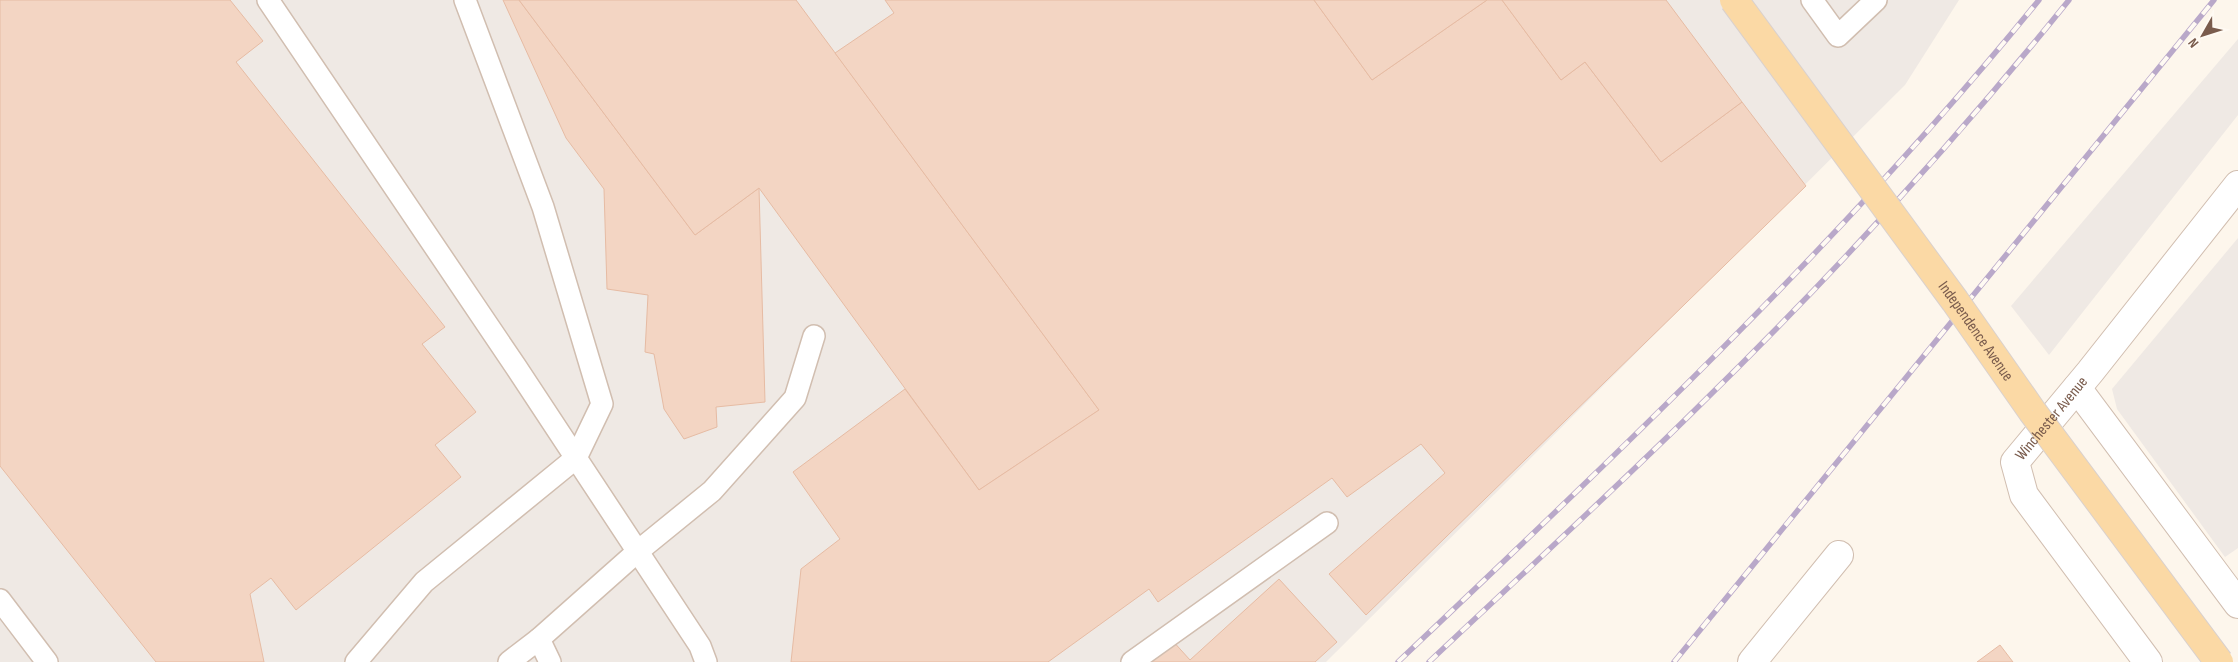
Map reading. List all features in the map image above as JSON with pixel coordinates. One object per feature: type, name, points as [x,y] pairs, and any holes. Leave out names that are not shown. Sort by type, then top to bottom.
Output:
[{"type":"main road","name":"Independence Avenue","points":[[1734,0],[1955,301],[2032,411],[2218,662]]},
{"type":"street","name":"Winchester Avenue","points":[[2148,662],[2024,495],[2015,462],[2077,388],[2238,185]]},
{"type":"street","points":[[2077,388],[2238,604]]},
{"type":"street","points":[[1752,662],[1839,556]]},
{"type":"lane","points":[[268,0],[576,458],[700,646],[706,662]]},
{"type":"lane","points":[[356,662],[424,582],[576,458],[602,404],[543,207],[464,0]]},
{"type":"lane","points":[[1812,0],[1838,36],[1876,0]]},
{"type":"lane","points":[[508,662],[539,639],[637,552],[712,491],[795,398],[814,336]]},
{"type":"lane","points":[[1132,662],[1327,523]]},
{"type":"lane","points":[[0,600],[47,662]]},
{"type":"lane","points":[[539,639],[550,662]]},
{"type":"shaded area","points":[[0,0],[1959,0],[1905,85],[1326,662],[0,662]]},
{"type":"shaded area","points":[[2238,39],[2238,115],[2049,355],[2011,306]]},
{"type":"shaded area","points":[[2238,238],[2238,548],[2225,557],[2117,409],[2112,389]]},
{"type":"building","points":[[0,0],[230,0],[263,41],[236,62],[445,327],[422,344],[476,412],[435,445],[461,477],[296,610],[271,578],[250,594],[264,662],[156,662],[0,466]]},
{"type":"building","points":[[503,0],[519,0],[695,235],[759,188],[765,402],[716,407],[717,427],[684,439],[664,409],[654,354],[645,352],[648,295],[607,289],[604,189],[566,138]]},
{"type":"building","points":[[519,0],[796,0],[1099,410],[979,490],[759,188],[695,235]]},
{"type":"building","points":[[885,0],[1314,0],[1372,80],[1487,0],[1502,0],[1561,80],[1585,62],[1661,162],[1742,102],[1806,186],[1366,615],[1329,574],[1445,473],[1421,444],[1347,497],[1332,478],[1158,602],[1149,589],[1048,662],[791,662],[801,569],[840,539],[793,472],[905,389],[979,490],[1099,410],[835,53],[894,13]]},
{"type":"building","points":[[1314,0],[1487,0],[1372,80]]},
{"type":"building","points":[[1502,0],[1666,0],[1742,102],[1661,162],[1585,62],[1561,80]]},
{"type":"building","points":[[1279,579],[1337,642],[1315,662],[1144,662],[1171,639],[1190,660]]},
{"type":"building","points":[[2000,645],[2013,662],[1977,662]]},
{"type":"railway","points":[[1398,662],[1565,503],[1729,342],[1888,175],[1965,89],[2039,0]]},
{"type":"railway","points":[[1429,662],[1632,472],[1795,310],[1936,158],[2069,0]]},
{"type":"railway","points":[[1674,662],[2214,0]]}]
